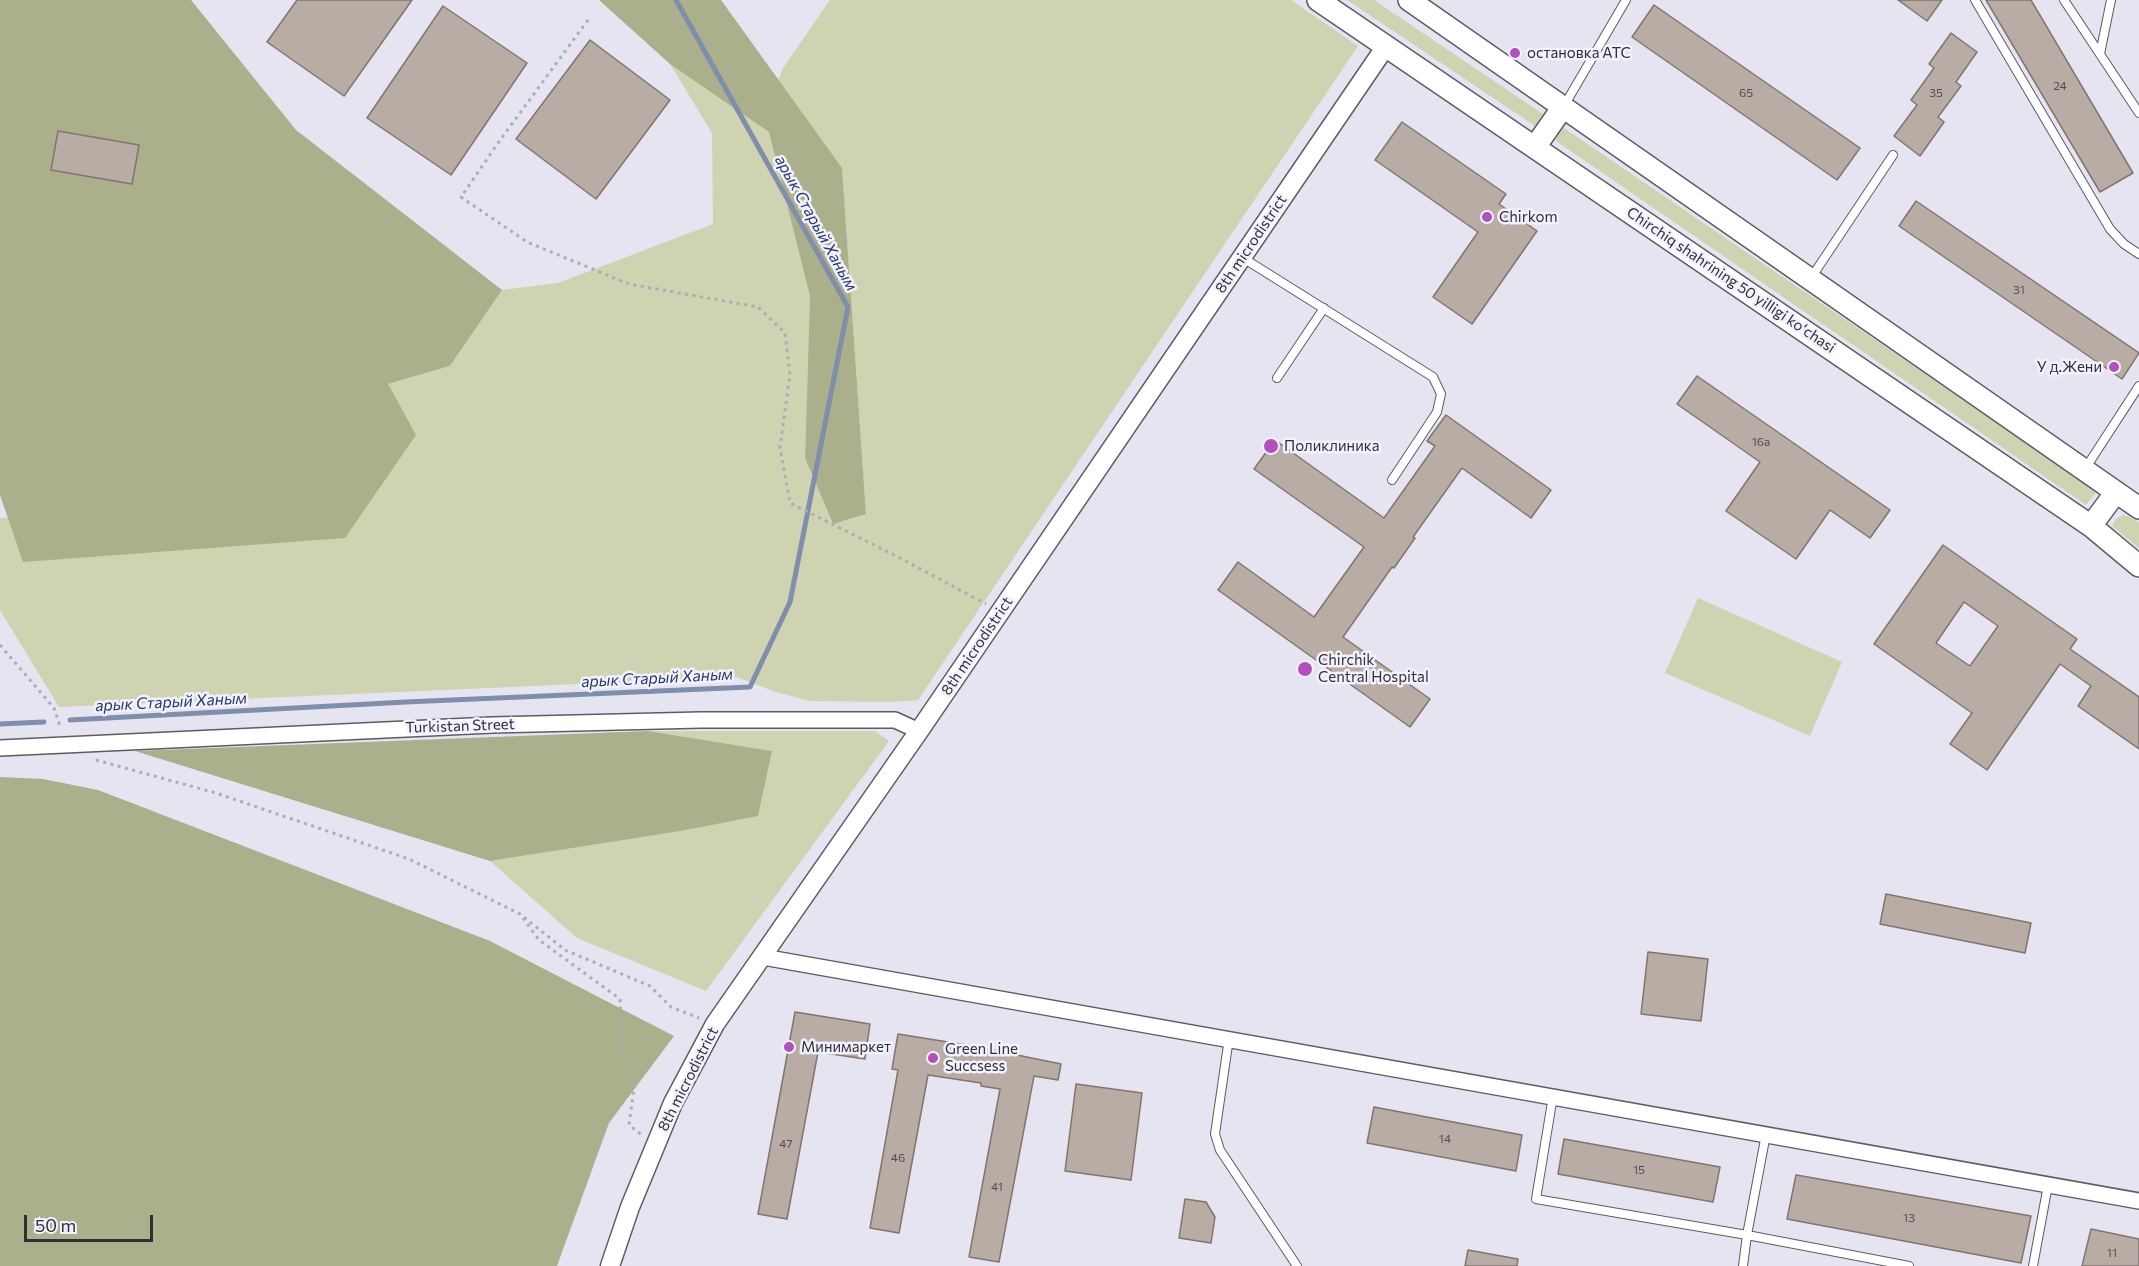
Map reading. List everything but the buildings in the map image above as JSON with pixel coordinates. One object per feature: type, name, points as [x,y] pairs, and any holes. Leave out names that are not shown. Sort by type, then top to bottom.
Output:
[{"type":"main road","name":"Chirchiq shahrining 50 yilligi koʻchasi","points":[[1318,0],[2091,526],[2139,566]]},
{"type":"main road","points":[[1409,0],[2139,508]]},
{"type":"main road","points":[[1535,147],[1563,107]]},
{"type":"main road","points":[[2091,526],[2116,492]]},
{"type":"street","name":"8th microdistrict","points":[[610,1266],[630,1207],[673,1103],[715,1024],[919,731],[1386,46]]},
{"type":"street","name":"Turkistan Street","points":[[0,748],[492,724],[701,720],[895,720],[919,731]]},
{"type":"street","points":[[763,957],[2139,1201]]},
{"type":"lane","points":[[1563,107],[1626,0]]},
{"type":"lane","points":[[1976,0],[2110,229],[2124,244],[2139,254]]},
{"type":"lane","points":[[2064,0],[2139,113]]},
{"type":"lane","points":[[2100,54],[2111,0]]},
{"type":"lane","points":[[1810,279],[1893,155]]},
{"type":"lane","points":[[1242,257],[1433,377],[1441,394],[1437,412],[1392,480]]},
{"type":"lane","points":[[1277,378],[1324,308]]},
{"type":"lane","points":[[2084,470],[2139,386]]},
{"type":"lane","points":[[1229,1038],[1215,1134],[1220,1150],[1297,1266]]},
{"type":"lane","points":[[1553,1096],[1536,1199],[1747,1235],[1909,1266]]},
{"type":"lane","points":[[1743,1266],[1766,1134]]},
{"type":"lane","points":[[2033,1266],[2048,1185]]},
{"type":"path","points":[[588,20],[461,197],[527,242],[629,284],[758,307],[785,333],[790,375],[780,447],[790,503],[900,558],[1000,612]]},
{"type":"path","points":[[0,645],[54,708],[66,745]]},
{"type":"path","points":[[91,758],[216,793],[409,859],[520,914],[565,950],[650,986],[671,1007],[715,1024]]},
{"type":"path","points":[[520,914],[539,940],[620,999],[622,1054],[636,1073],[629,1125],[655,1146]]},
{"type":"green space","points":[[0,0],[191,0],[296,130],[502,290],[450,366],[388,384],[416,435],[345,538],[23,562],[0,495]]},
{"type":"green space","points":[[599,0],[721,0],[842,168],[866,514],[833,524],[805,458],[810,296],[769,132],[670,64]]},
{"type":"green space","points":[[830,0],[1291,0],[1358,46],[918,700],[809,701],[773,691],[737,677],[59,707],[0,610],[0,518],[8,518],[24,561],[388,384],[450,366],[502,290],[558,283],[713,224],[712,133],[670,64],[772,119],[810,296],[805,458],[833,524],[866,514],[842,169],[778,80],[783,68]]},
{"type":"green space","points":[[1347,0],[1374,0],[1543,114],[1535,126]]},
{"type":"green space","points":[[1564,128],[2097,491],[2086,505],[1556,141],[1558,134]]},
{"type":"green space","points":[[2123,515],[2139,523],[2139,548],[2112,526],[2116,519]]},
{"type":"green space","points":[[1698,598],[1842,662],[1810,736],[1665,673]]},
{"type":"green space","points":[[648,731],[875,731],[889,741],[706,991],[577,938],[490,861],[681,831],[758,816],[772,751]]},
{"type":"green space","points":[[648,731],[772,751],[758,816],[681,831],[490,861],[135,751]]},
{"type":"green space","points":[[0,777],[43,779],[98,790],[490,941],[674,1036],[609,1123],[557,1266],[0,1266]]},
{"type":"waterway","name":"арык Старый Ханым","points":[[70,720],[750,687],[790,602],[848,307],[676,0]]},
{"type":"waterway","name":"арык Старый Ханым","points":[[0,724],[44,722]]},
{"type":"place","name":"остановка АТС","points":[[1515,53]]},
{"type":"place","name":"Chirkom","points":[[1487,217]]},
{"type":"place","name":"У д.Жени","points":[[2114,367]]},
{"type":"place","name":"Поликлиника","points":[[1271,446]]},
{"type":"place","name":"Chirchik Central Hospital","points":[[1305,669]]},
{"type":"place","name":"Минимаркет","points":[[789,1047]]},
{"type":"place","name":"Green Line Succsess","points":[[933,1058]]}]
